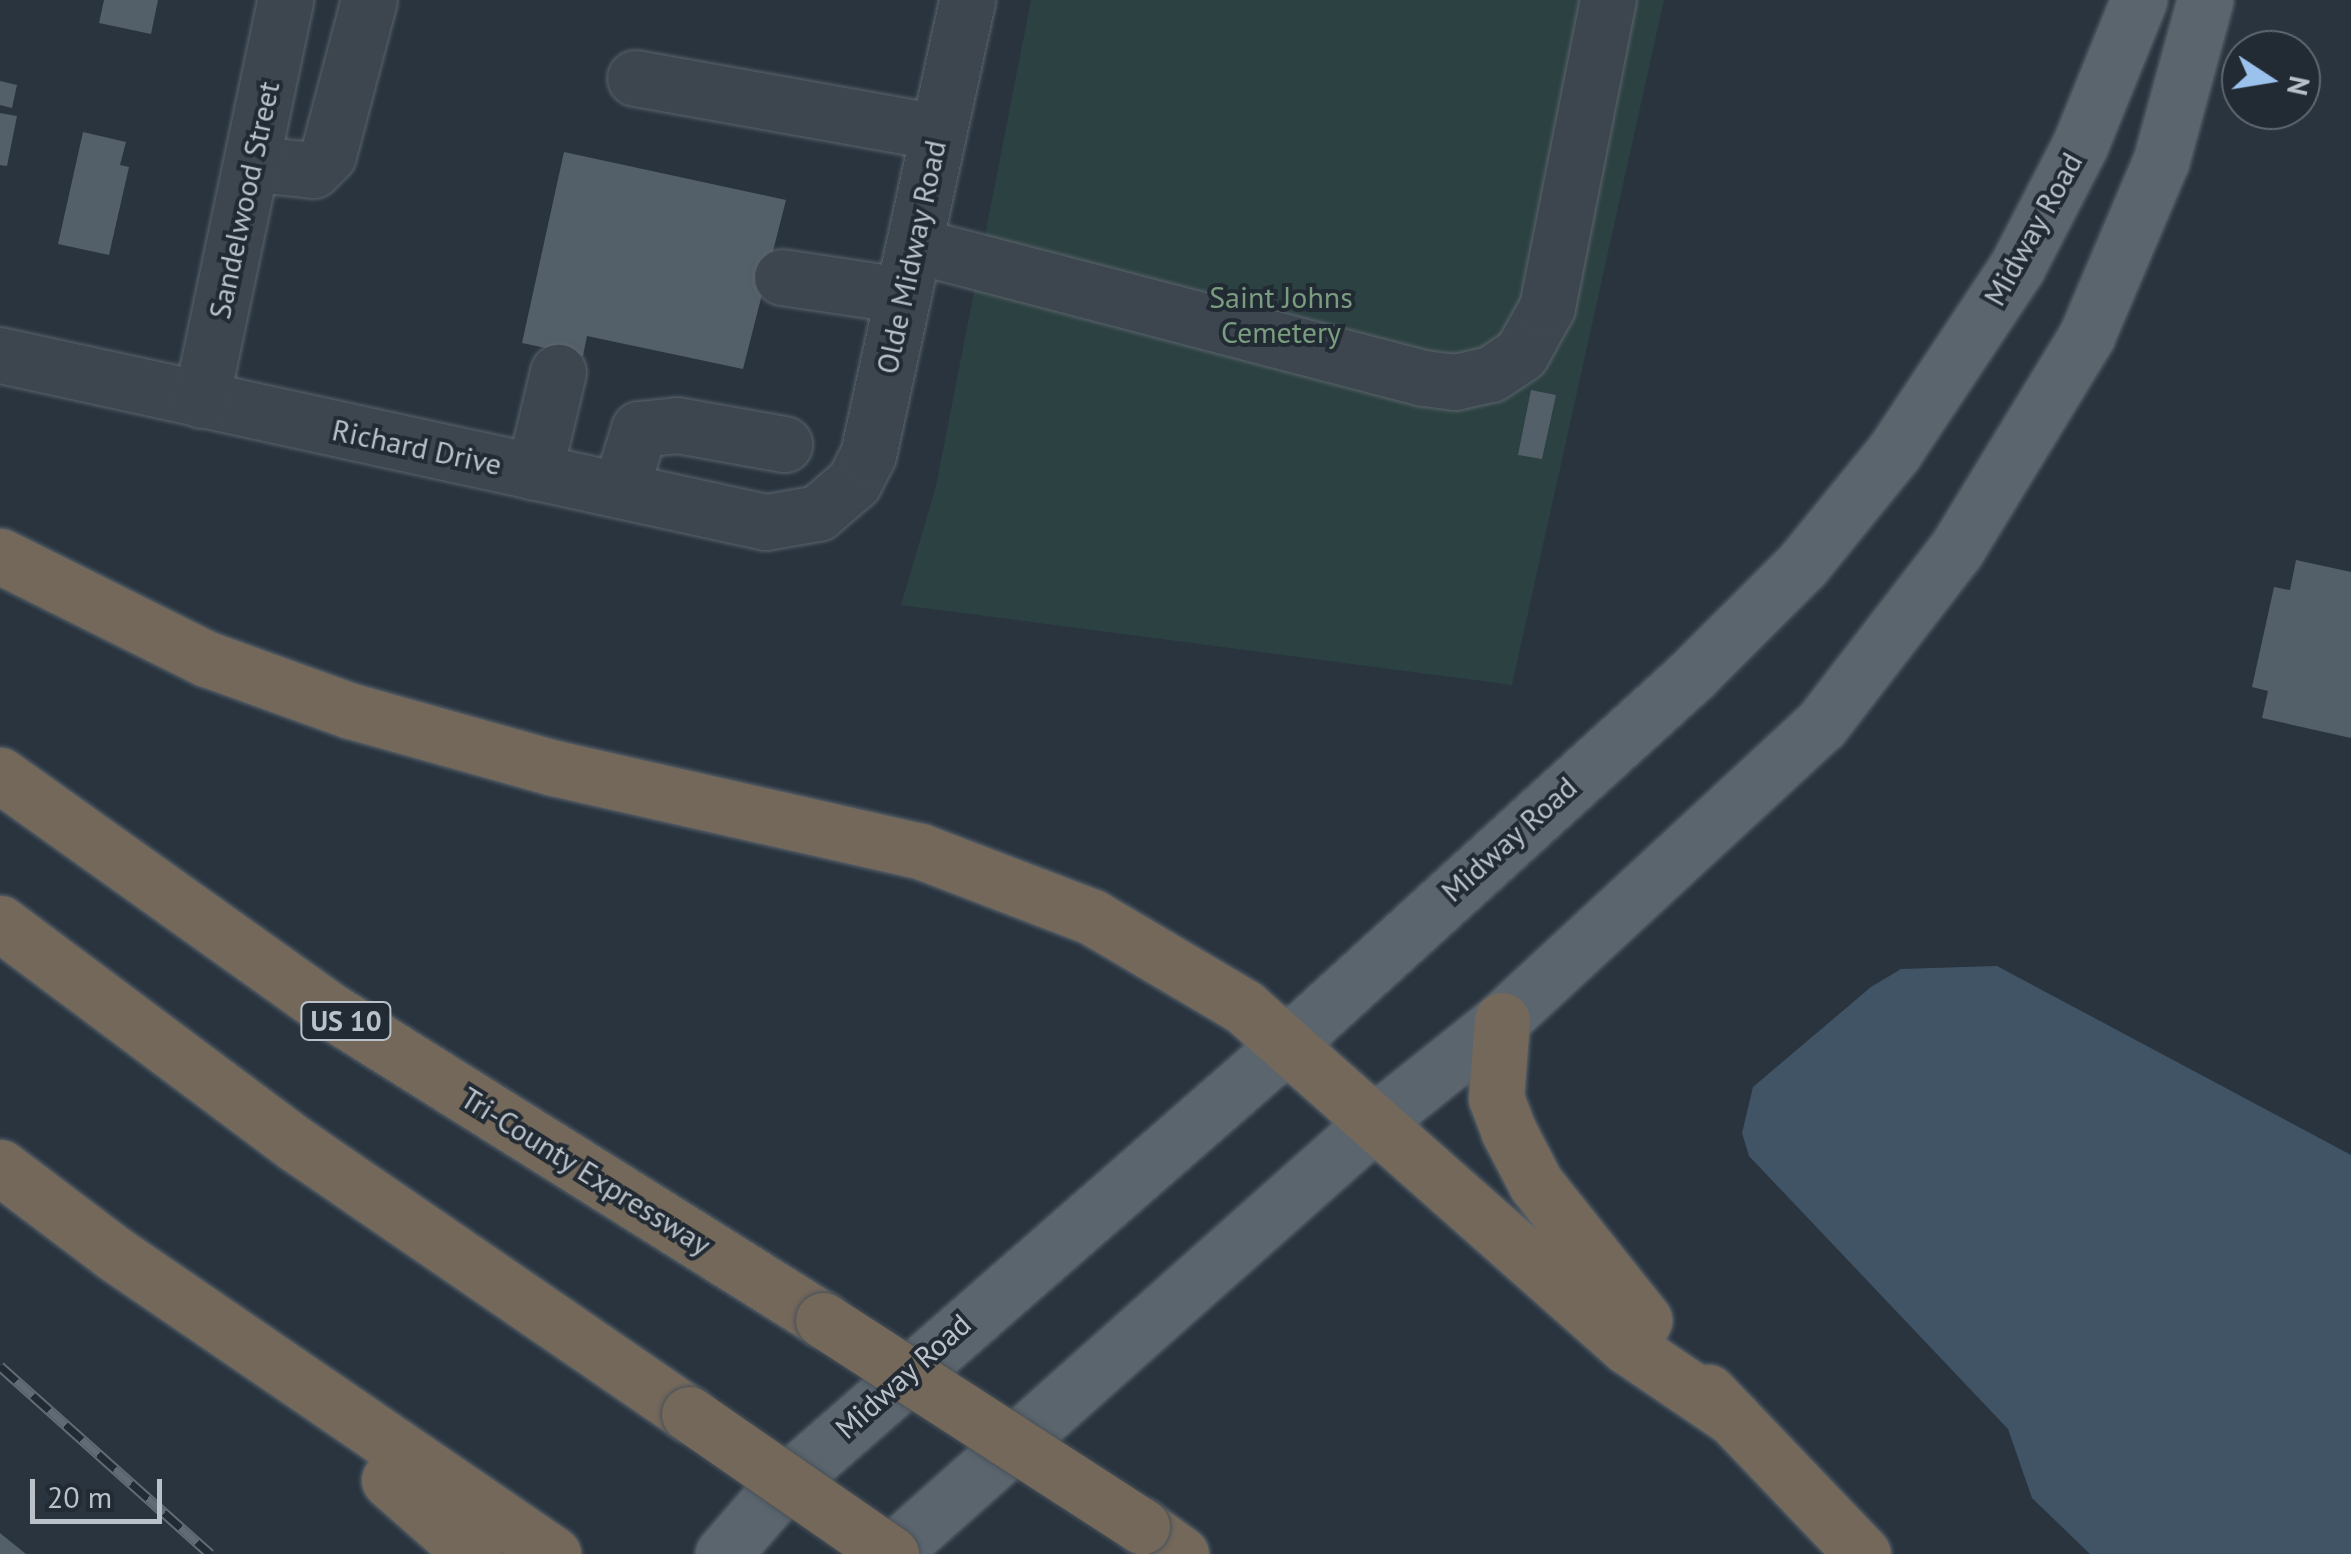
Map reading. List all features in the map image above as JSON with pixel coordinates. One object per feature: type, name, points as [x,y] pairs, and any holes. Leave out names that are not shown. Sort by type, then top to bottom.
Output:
[{"type":"highway","points":[[0,556],[207,659],[351,711],[554,768],[920,851],[1037,890],[1244,1007],[1628,1346],[1732,1418]]},
{"type":"highway","name":"Tri-County Expressway","points":[[0,775],[318,1002],[823,1320],[1162,1540]]},
{"type":"highway","points":[[0,922],[297,1144],[891,1554]]},
{"type":"highway","points":[[1502,1020],[1496,1098],[1536,1184],[1580,1246],[1732,1418],[1863,1554]]},
{"type":"highway","points":[[0,1166],[115,1254],[553,1554]]},
{"type":"highway","points":[[115,1254],[197,1349],[415,1499],[474,1554]]},
{"type":"main road","name":"Midway Road","points":[[723,1554],[781,1487],[1286,1045],[1691,676],[1803,564],[1894,452],[2017,267],[2080,144],[2139,0]]},
{"type":"main road","points":[[891,1554],[1376,1121],[1502,1020],[1821,725],[1956,550],[2042,416],[2118,269],[2161,161],[2205,0]]},
{"type":"street","name":"Sandelwood Street","points":[[201,400],[254,164],[285,0]]},
{"type":"street","points":[[254,164],[312,170],[328,156],[367,8],[310,0]]},
{"type":"street","name":"Olde Midway Road","points":[[832,503],[854,482],[868,455],[967,0]]},
{"type":"street","points":[[782,277],[908,270],[1423,378],[1455,382],[1491,374],[1521,354],[1547,307],[1608,0]]},
{"type":"street","points":[[635,78],[938,132]]},
{"type":"street","name":"Richard Drive","points":[[0,355],[766,522],[796,520],[832,503]]},
{"type":"street","points":[[534,472],[558,372]]},
{"type":"street","points":[[620,490],[639,429],[677,426],[784,444]]},
{"type":"green space","name":"Saint Johns Cemetery","points":[[1031,0],[1664,0],[1512,685],[901,605],[936,486]]},
{"type":"water","points":[[1997,966],[2351,1155],[2351,1554],[2090,1554],[2032,1498],[2008,1429],[1749,1156],[1742,1133],[1753,1087],[1871,987],[1901,969]]},
{"type":"building","points":[[104,0],[158,0],[151,34],[99,23]]},
{"type":"building","points":[[0,81],[17,85],[12,108],[0,105]]},
{"type":"building","points":[[0,113],[17,116],[7,166],[0,165]]},
{"type":"building","points":[[83,132],[126,142],[120,165],[129,167],[109,255],[58,244]]},
{"type":"building","points":[[564,152],[786,200],[743,369],[587,336],[583,356],[522,343]]},
{"type":"building","points":[[1531,390],[1556,395],[1542,459],[1518,455]]},
{"type":"building","points":[[2296,560],[2351,572],[2351,738],[2262,718],[2268,691],[2252,687],[2274,587],[2290,590]]},
{"type":"building","points":[[0,1533],[26,1554],[0,1554]]},
{"type":"railway","points":[[0,1366],[210,1554]]}]
